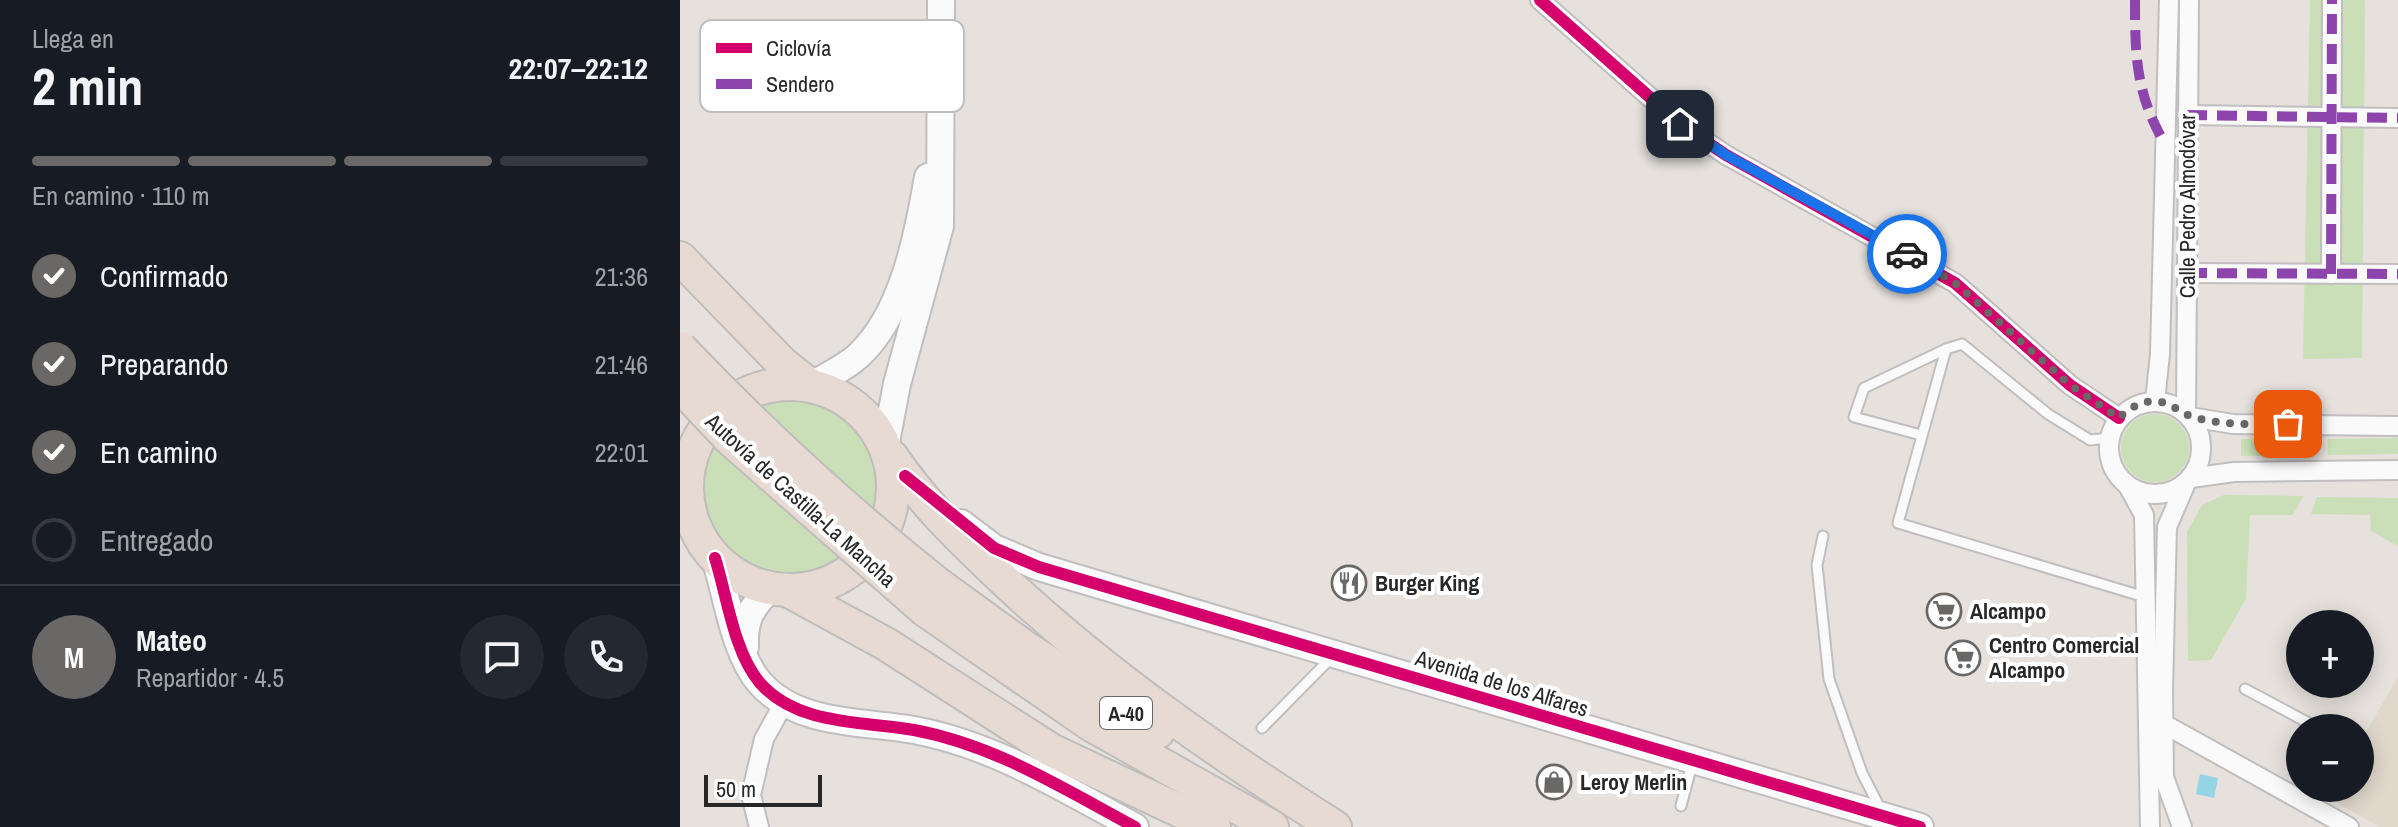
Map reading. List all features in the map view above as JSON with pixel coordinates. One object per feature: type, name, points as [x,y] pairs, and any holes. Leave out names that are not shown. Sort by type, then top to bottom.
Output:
[{"type":"highway","points":[[680,258],[782,363],[811,386],[845,399],[869,420],[921,499],[1095,662],[1210,748],[1335,827]]},
{"type":"highway","name":"Autovía de Castilla-La Mancha","points":[[680,348],[760,431],[855,518],[932,597]]},
{"type":"highway","points":[[811,386],[776,384],[742,395],[714,416],[695,445],[682,477],[698,537],[741,578],[779,589],[886,644],[1051,750],[1214,827]]},
{"type":"highway","name":"Autovía de Castilla-La Mancha","points":[[680,386],[731,440],[932,597]]},
{"type":"highway","points":[[779,589],[819,586],[848,572],[872,551],[887,523],[893,491],[885,447]]},
{"type":"highway","name":"A-40","points":[[932,597],[1090,724],[1272,827]]},
{"type":"highway","name":"A-40","points":[[932,597],[1026,648],[1119,709],[1324,827]]},
{"type":"street","points":[[941,0],[941,20]]},
{"type":"street","points":[[1540,0],[1623,77],[1680,124],[1726,155],[1955,283],[2070,385],[2119,418]]},
{"type":"street","name":"Calle Pedro Almodóvar","points":[[2155,401],[2160,354],[2169,0]]},
{"type":"street","name":"Calle Pedro Almodóvar","points":[[2188,414],[2189,0]]},
{"type":"street","points":[[2331,274],[2332,0]]},
{"type":"street","points":[[811,386],[857,357],[883,329],[917,239],[940,112]]},
{"type":"street","points":[[885,447],[897,384],[940,226],[940,112]]},
{"type":"street","points":[[2187,115],[2398,118]]},
{"type":"street","points":[[2187,273],[2398,274]]},
{"type":"street","points":[[2150,827],[2144,515],[2128,486],[2113,468],[2110,438],[2119,418],[2136,406],[2155,401],[2188,414],[2233,424],[2398,426]]},
{"type":"street","points":[[2182,827],[2164,777],[2164,724],[2167,527],[2188,480],[2199,465],[2202,443],[2188,414]]},
{"type":"street","points":[[2128,486],[2157,494],[2188,480],[2234,472],[2398,470]]},
{"type":"street","name":"Avenida de los Alfares","points":[[905,476],[994,548],[1072,576],[1920,827]]},
{"type":"street","points":[[698,537],[735,635],[760,683],[785,701],[830,720],[913,730],[965,742],[1024,766],[1135,827]]},
{"type":"street","points":[[746,654],[744,623],[752,607],[779,589]]},
{"type":"street","points":[[759,827],[751,795],[764,739],[785,701]]},
{"type":"street","points":[[2164,724],[2349,827]]},
{"type":"lane","points":[[1921,435],[1854,417],[1864,388],[1962,344],[2048,414],[2090,440],[2110,438]]},
{"type":"lane","points":[[1946,349],[1898,523],[2145,597]]},
{"type":"lane","points":[[1823,536],[1817,565],[1829,679],[1862,773],[1885,817]]},
{"type":"lane","points":[[1262,728],[1335,654]]},
{"type":"lane","points":[[2245,689],[2292,714]]},
{"type":"lane","points":[[1681,806],[1693,761]]},
{"type":"shaded area","points":[[2398,677],[2398,827],[2380,827],[2335,802],[2374,802],[2374,718]]},
{"type":"green space","points":[[2310,0],[2365,0],[2362,358],[2303,359]]},
{"type":"green space","points":[[790,396],[825,403],[854,423],[874,452],[881,487],[874,522],[854,551],[825,571],[790,578],[755,571],[726,551],[706,522],[699,487],[706,452],[726,423],[755,403]]},
{"type":"green space","points":[[2155,414],[2179,424],[2189,448],[2179,472],[2155,482],[2131,472],[2121,448],[2131,424]]},
{"type":"green space","points":[[2398,438],[2398,454],[2328,455],[2328,439]]},
{"type":"green space","points":[[2241,439],[2304,439],[2304,456],[2241,456]]},
{"type":"green space","points":[[2224,495],[2303,496],[2293,515],[2250,515],[2246,599],[2211,660],[2188,661],[2187,532],[2202,505]]},
{"type":"green space","points":[[2317,497],[2398,498],[2398,546],[2371,531],[2370,515],[2311,514]]},
{"type":"water","points":[[2200,774],[2218,778],[2214,798],[2196,794]]},
{"type":"marked path","points":[[2135,0],[2139,75],[2148,108],[2165,144]]},
{"type":"marked path","points":[[2331,274],[2332,0]]},
{"type":"marked path","points":[[2187,115],[2398,118]]},
{"type":"marked path","points":[[2187,273],[2398,274]]},
{"type":"cycle path","points":[[1540,0],[1680,124],[1726,155],[1955,283],[2070,385],[2119,418]]},
{"type":"cycle path","points":[[905,476],[994,548],[1039,567],[1920,827]]},
{"type":"cycle path","points":[[715,558],[732,624],[744,656],[760,683],[775,697],[793,707],[832,719],[914,730],[973,746],[1028,770],[1135,827]]},
{"type":"way so far","points":[[1907,254],[1955,283],[2070,385],[2119,418],[2142,403],[2155,401],[2171,404],[2190,417],[2233,424],[2288,424]]},
{"type":"place","name":"Burger King","points":[[1349,583]]},
{"type":"place","name":"Alcampo","points":[[1944,611]]},
{"type":"place","name":"Centro Comercial Alcampo","points":[[1963,658]]},
{"type":"place","name":"Leroy Merlin","points":[[1554,782]]},
{"type":"route","points":[[1680,124],[1726,155],[1907,254]]}]
